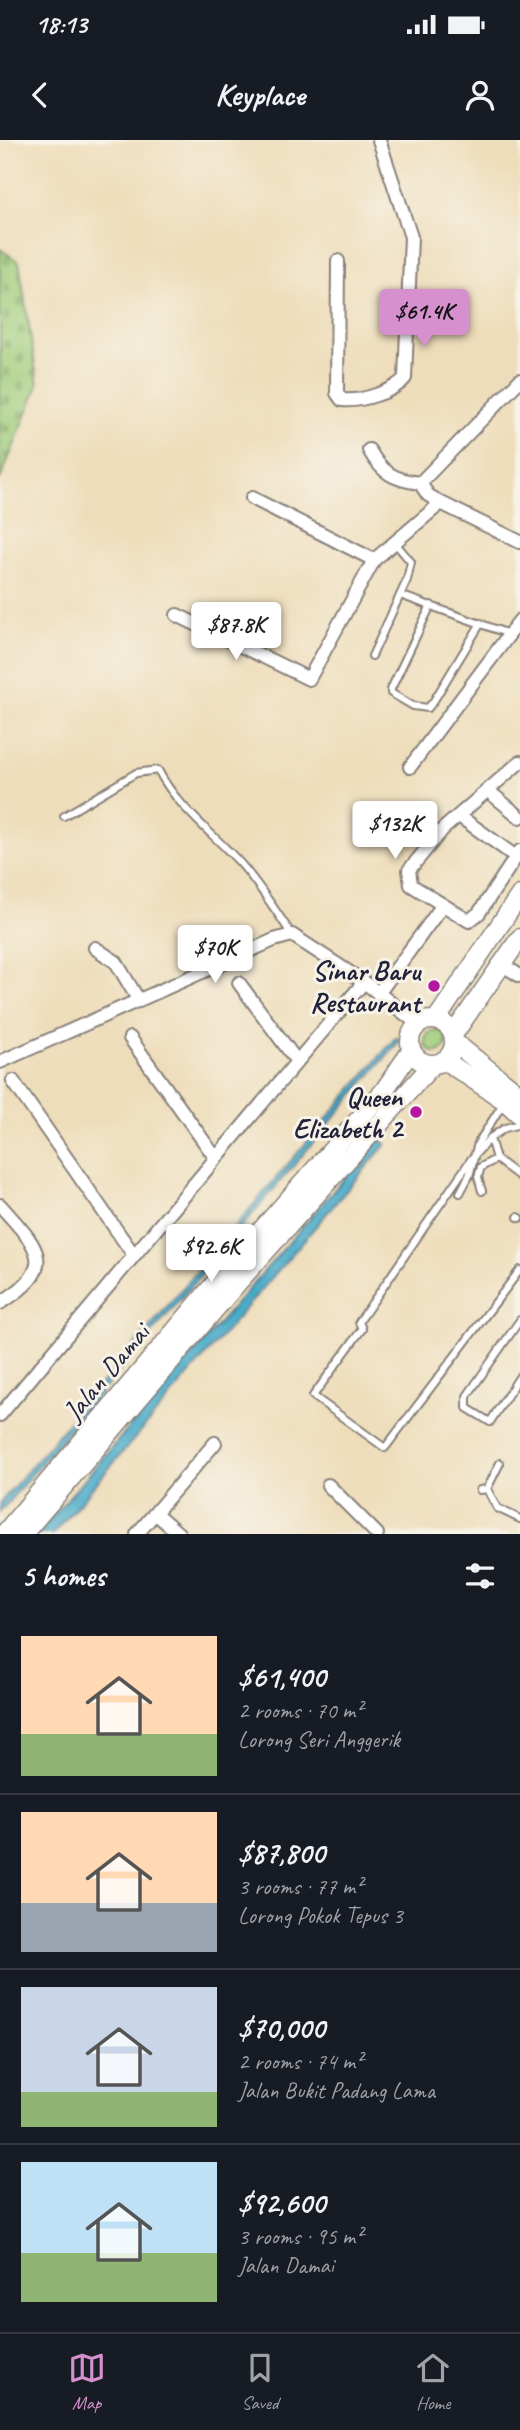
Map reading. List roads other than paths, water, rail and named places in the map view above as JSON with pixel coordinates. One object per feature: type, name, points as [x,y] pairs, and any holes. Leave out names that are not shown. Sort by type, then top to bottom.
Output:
[{"type":"main road","points":[[436,1020],[520,895]]},
{"type":"main road","points":[[439,1062],[520,939]]},
{"type":"main road","points":[[512,1098],[439,1062],[420,1061],[411,1051],[410,1037],[418,1024],[436,1020],[447,1025],[454,1039],[512,1098],[520,1115]]},
{"type":"main road","name":"Jalan Damai","points":[[3,1534],[221,1276],[383,1092],[411,1051]]},
{"type":"main road","name":"Jalan Damai","points":[[23,1534],[240,1280],[439,1062]]},
{"type":"street","points":[[338,261],[337,393],[342,400],[351,401],[399,386],[405,378],[411,237],[379,140]]},
{"type":"street","points":[[420,483],[520,380]]},
{"type":"street","points":[[369,450],[378,466],[391,477],[420,483],[428,495],[440,503],[520,542]]},
{"type":"street","points":[[252,498],[374,560]]},
{"type":"street","points":[[177,615],[309,679],[374,560],[396,544],[440,503]]},
{"type":"street","points":[[410,767],[520,620]]},
{"type":"street","points":[[459,816],[518,854],[472,920],[465,922],[411,885],[409,870],[443,829],[488,790],[515,775],[520,762]]},
{"type":"street","points":[[488,790],[520,817]]},
{"type":"street","points":[[378,994],[442,906]]},
{"type":"street","points":[[0,1062],[292,935],[364,982],[418,1024]]},
{"type":"street","points":[[95,948],[116,962],[139,1000]]},
{"type":"street","points":[[503,965],[520,976]]},
{"type":"street","points":[[0,1415],[364,982]]},
{"type":"street","points":[[239,983],[296,1060]]},
{"type":"street","points":[[130,1038],[215,1157]]},
{"type":"street","points":[[13,1081],[133,1254]]},
{"type":"street","points":[[0,1205],[28,1233],[37,1258],[35,1273],[27,1284],[0,1303]]},
{"type":"street","points":[[137,1534],[215,1443]]},
{"type":"street","points":[[328,1485],[377,1534]]},
{"type":"street","points":[[155,1513],[179,1534]]},
{"type":"lane","points":[[372,656],[400,595],[411,562],[396,544]]},
{"type":"lane","points":[[400,595],[509,634]]},
{"type":"lane","points":[[431,605],[391,690],[391,694],[420,709],[428,708],[433,702],[481,623]]},
{"type":"lane","points":[[64,816],[136,773],[158,770],[169,790],[268,897],[292,935]]},
{"type":"lane","points":[[512,1098],[359,1322],[362,1329],[313,1396],[385,1448],[520,1270]]},
{"type":"lane","points":[[460,1194],[470,1176],[472,1158],[490,1138],[505,1128],[520,1124]]},
{"type":"lane","points":[[490,1138],[496,1159],[520,1177]]},
{"type":"lane","points":[[482,1191],[478,1177],[481,1167],[496,1159]]},
{"type":"lane","points":[[520,1320],[467,1396],[467,1408],[490,1422],[520,1376]]},
{"type":"lane","points":[[500,1462],[484,1490],[497,1508],[520,1519]]},
{"type":"water","points":[[396,1037],[400,1040],[0,1512],[1,1502]]},
{"type":"water","points":[[379,1138],[386,1144],[53,1534],[37,1534]]},
{"type":"place","name":"Sinar Baru Restaurant","points":[[434,986]]},
{"type":"place","name":"Queen Elizabeth 2","points":[[416,1112]]}]
